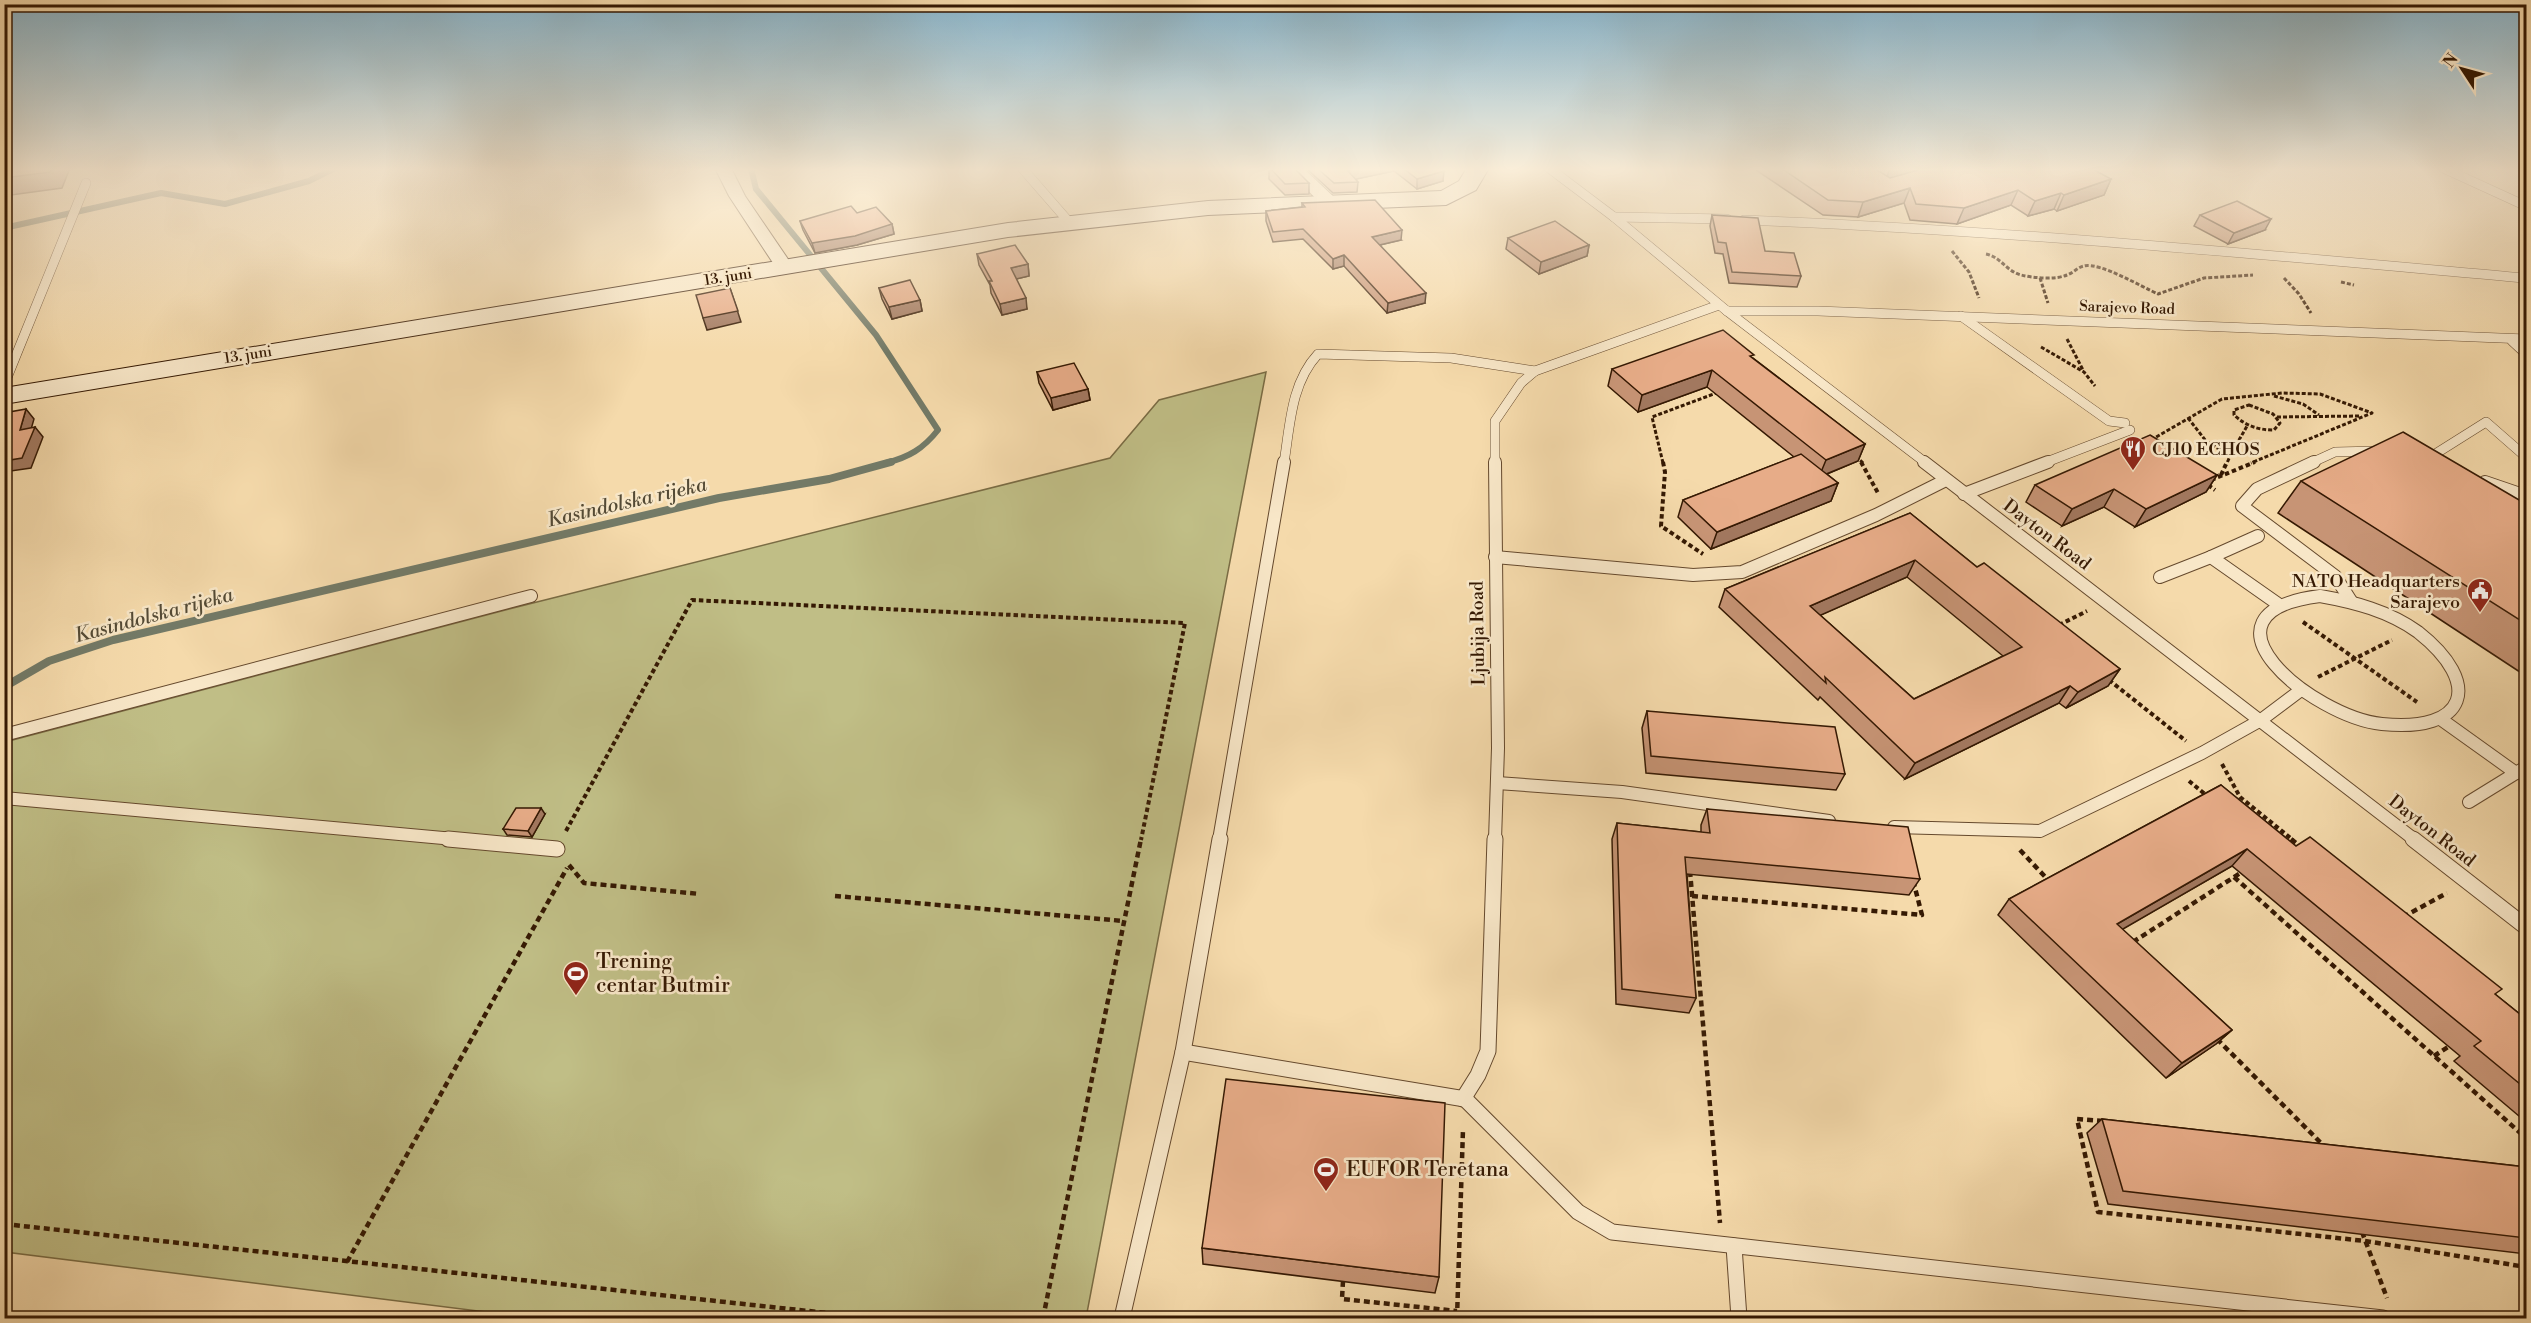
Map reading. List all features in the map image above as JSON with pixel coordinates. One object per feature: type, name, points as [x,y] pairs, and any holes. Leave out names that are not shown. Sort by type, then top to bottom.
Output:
[{"type":"street","points":[[765,230],[795,267]]},
{"type":"street","name":"13. juni","points":[[4,396],[1020,230]]},
{"type":"lane","points":[[4,385],[68,230]]},
{"type":"lane","name":"Dayton Road","points":[[1629,230],[1723,308],[2261,720],[2526,927]]},
{"type":"lane","points":[[1930,230],[2138,244],[2526,278]]},
{"type":"lane","name":"Sarajevo Road","points":[[1723,308],[2323,330],[2512,341],[2526,339]]},
{"type":"lane","name":"Ljubija Road","points":[[1464,1099],[1488,1051],[1497,783],[1495,421],[1521,383],[1535,371],[1723,308]]},
{"type":"lane","points":[[1961,316],[2109,421],[2128,426]]},
{"type":"lane","points":[[2512,341],[2526,354]]},
{"type":"lane","points":[[1122,1318],[1183,1052],[1295,399],[1306,367],[1318,354],[1451,358],[1535,371]]},
{"type":"lane","points":[[2431,457],[2486,422],[2526,457]]},
{"type":"lane","points":[[1964,494],[2128,426]]},
{"type":"lane","points":[[2351,601],[2335,576],[2242,506],[2257,489],[2334,452],[2386,450]]},
{"type":"lane","points":[[2473,476],[2493,486],[2526,496]]},
{"type":"lane","points":[[1495,557],[1693,575],[1742,572],[1946,480]]},
{"type":"lane","points":[[2160,577],[2258,536]]},
{"type":"lane","points":[[2211,557],[2278,604]]},
{"type":"lane","points":[[4,735],[531,596]]},
{"type":"lane","points":[[2320,596],[2351,601],[2390,615],[2413,629],[2444,657],[2451,666],[2460,687],[2458,702],[2448,717],[2406,727],[2368,722],[2343,714],[2301,690],[2270,660],[2263,644],[2261,628],[2266,614],[2278,604],[2300,597],[2320,596]]},
{"type":"lane","points":[[1877,826],[1933,830],[2040,831],[2202,753],[2261,720],[2301,690]]},
{"type":"lane","points":[[2442,720],[2521,770],[2469,802]]},
{"type":"lane","points":[[1497,783],[1559,785],[1684,799],[1842,823]]},
{"type":"lane","points":[[4,798],[557,849]]},
{"type":"lane","points":[[1183,1052],[1464,1099],[1578,1212],[1612,1232],[2387,1313]]},
{"type":"lane","points":[[1727,1245],[1739,1318]]},
{"type":"path","points":[[1920,230],[1952,251],[1969,272],[1986,317]]},
{"type":"path","points":[[1952,251],[1960,251]]},
{"type":"path","points":[[1981,253],[1996,256],[2009,270],[2021,275],[2053,278],[2066,276],[2084,266],[2097,267],[2158,294],[2194,280],[2222,274],[2256,275]]},
{"type":"path","points":[[2276,277],[2294,279]]},
{"type":"path","points":[[2284,278],[2299,294],[2323,330]]},
{"type":"path","points":[[2336,281],[2354,285]]},
{"type":"path","points":[[2033,343],[2084,372],[2096,389]]},
{"type":"path","points":[[1728,573],[1661,526],[1665,472],[1652,417],[1729,388]]},
{"type":"path","points":[[2128,426],[2147,443],[2222,399],[2270,395],[2320,394],[2372,413],[2204,483],[2215,490]]},
{"type":"path","points":[[2270,395],[2303,404],[2320,415]]},
{"type":"path","points":[[2239,406],[2260,407],[2277,417],[2280,423],[2274,430],[2260,430],[2247,426],[2234,416],[2234,410],[2239,406]]},
{"type":"path","points":[[2277,417],[2364,416]]},
{"type":"path","points":[[2188,418],[2196,433],[2208,444],[2230,456]]},
{"type":"path","points":[[2220,476],[2247,426]]},
{"type":"path","points":[[1852,452],[1865,466],[1886,509]]},
{"type":"path","points":[[699,894],[584,883],[557,849],[692,600],[1185,623],[1043,1318]]},
{"type":"path","points":[[2278,604],[2442,720]]},
{"type":"path","points":[[2049,630],[2078,615]]},
{"type":"path","points":[[2301,690],[2314,679],[2413,629]]},
{"type":"path","points":[[2103,675],[2202,753],[2222,762],[2240,796],[2306,852]]},
{"type":"path","points":[[2172,767],[2209,798]]},
{"type":"path","points":[[2004,831],[2058,889]]},
{"type":"path","points":[[346,1262],[569,864]]},
{"type":"path","points":[[1689,864],[1727,1245]]},
{"type":"path","points":[[2131,943],[2249,867]]},
{"type":"path","points":[[2234,877],[2526,1138]]},
{"type":"path","points":[[1692,896],[1922,915],[1913,882]]},
{"type":"path","points":[[2399,919],[2468,882]]},
{"type":"path","points":[[835,896],[1124,921]]},
{"type":"path","points":[[2214,1036],[2330,1151],[2318,1149]]},
{"type":"path","points":[[2434,1056],[2461,1038]]},
{"type":"path","points":[[1457,1318],[1464,1099]]},
{"type":"path","points":[[2113,1122],[2077,1119],[2098,1212],[2366,1241],[2526,1267]]},
{"type":"path","points":[[2358,1221],[2387,1313]]},
{"type":"path","points":[[4,1224],[873,1318]]},
{"type":"path","points":[[1343,1281],[1342,1299],[1457,1311]]},
{"type":"shaded area","name":"Trening centar Butmir","points":[[1266,372],[1086,1318],[534,1318],[5,1252],[5,742],[509,609],[1110,458],[1159,400]]},
{"type":"building","points":[[805,230],[874,230],[855,236],[812,243]]},
{"type":"building","points":[[1272,230],[1296,230],[1273,232]]},
{"type":"building","points":[[1304,230],[1402,230],[1372,237],[1426,293],[1388,303],[1344,255],[1333,259]]},
{"type":"building","points":[[1531,230],[1567,230],[1589,245],[1541,262],[1508,238]]},
{"type":"building","points":[[1715,230],[1760,230],[1765,251],[1794,253],[1801,276],[1732,272],[1726,243],[1718,242]]},
{"type":"building","points":[[2228,230],[2243,230],[2234,233]]},
{"type":"building","points":[[1015,245],[1028,264],[1011,268],[1026,298],[1000,304],[989,281],[992,281],[977,254]]},
{"type":"building","points":[[910,280],[920,300],[889,307],[879,288]]},
{"type":"building","points":[[730,288],[738,311],[703,318],[696,295]]},
{"type":"building","points":[[1723,330],[1754,355],[1750,356],[1865,444],[1826,460],[1712,370],[1642,395],[1612,369]]},
{"type":"building","points":[[1074,363],[1088,389],[1051,398],[1037,372]]},
{"type":"building","points":[[26,409],[20,430],[35,427],[22,458],[4,461],[4,413]]},
{"type":"building","points":[[2403,432],[2526,504],[2526,624],[2301,481]]},
{"type":"building","points":[[2150,435],[2217,475],[2146,509],[2114,489],[2072,509],[2035,485]]},
{"type":"building","points":[[1801,454],[1838,483],[1717,532],[1683,500]]},
{"type":"building","points":[[1910,513],[1977,567],[1984,563],[2120,669],[2078,692],[2070,686],[1915,763],[1825,677],[1826,683],[1725,589]],"holes":[[[1915,560],[2022,647],[1914,699],[1810,606]]]},
{"type":"building","points":[[1647,711],[1835,727],[1845,774],[1651,756]]},
{"type":"building","points":[[2221,785],[2296,846],[2310,837],[2502,989],[2495,994],[2526,1019],[2526,1089],[2474,1046],[2481,1041],[2247,849],[2117,924],[2232,1030],[2182,1063],[2009,899]]},
{"type":"building","points":[[516,808],[541,808],[528,831],[503,829]]},
{"type":"building","points":[[1707,809],[1908,827],[1920,879],[1685,857],[1696,998],[1622,989],[1617,823],[1710,833]]},
{"type":"building","name":"EUFOR Teretana","points":[[1226,1079],[1445,1103],[1439,1277],[1202,1248]]},
{"type":"building","points":[[2102,1119],[2526,1167],[2526,1238],[2123,1191]]},
{"type":"waterway","name":"Kasindolska rijeka","points":[[789,230],[876,335],[938,430],[915,451],[886,463]]},
{"type":"waterway","name":"Kasindolska rijeka","points":[[4,687],[49,661],[113,640],[719,498],[829,479],[891,462]]},
{"type":"place","name":"CJ10 ECHOS","points":[[2133,472]]},
{"type":"place","name":"NATO Headquarters Sarajevo","points":[[2480,614]]},
{"type":"place","name":"Trening centar Butmir","points":[[576,997]]},
{"type":"place","name":"EUFOR Teretana","points":[[1326,1193]]}]
